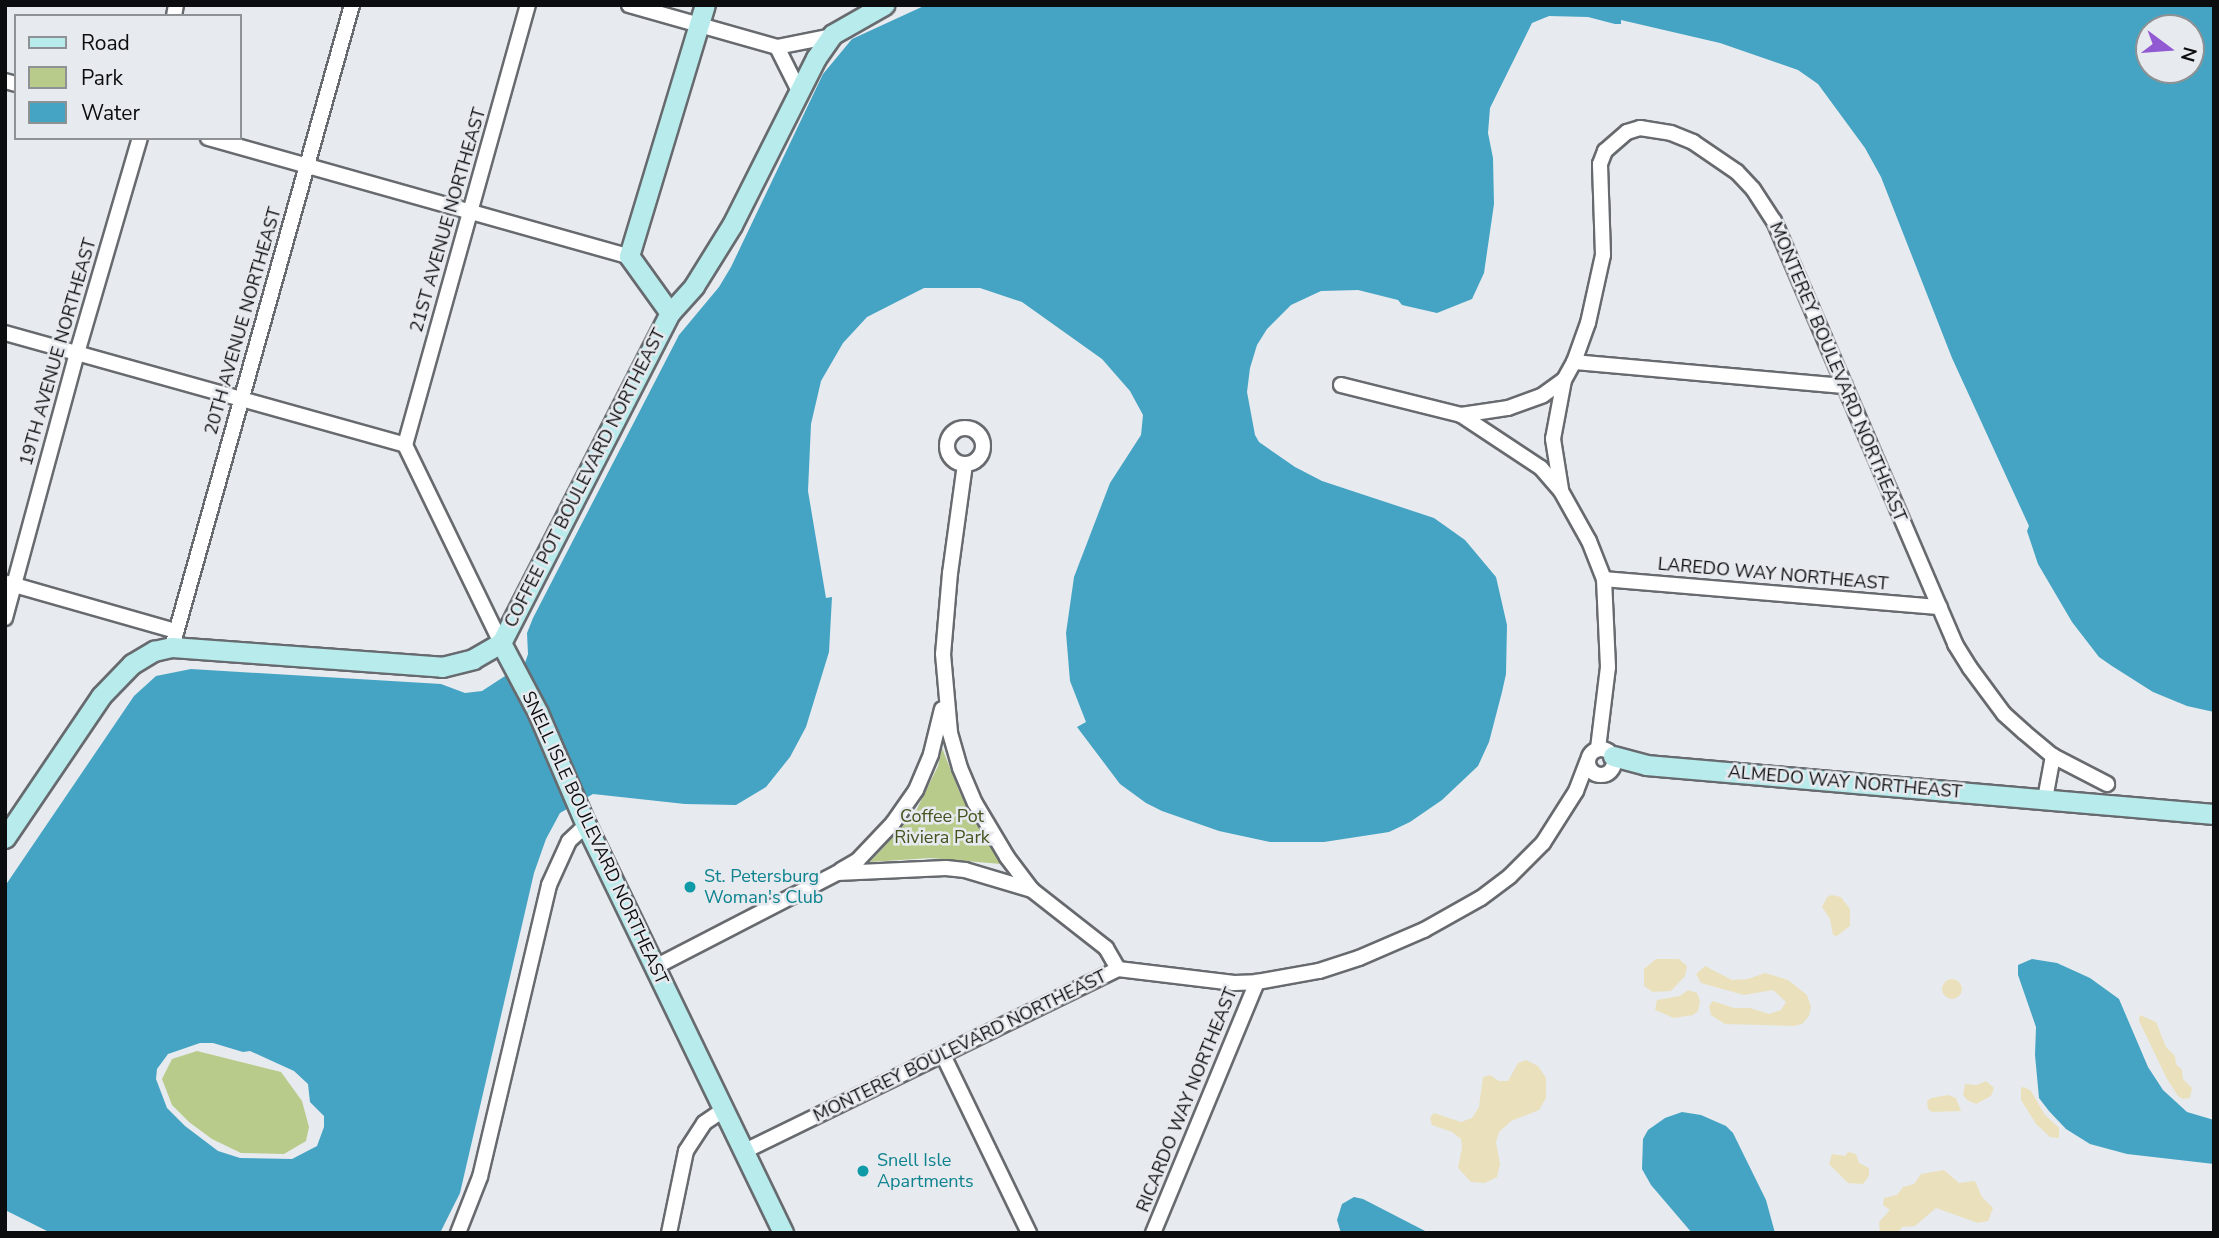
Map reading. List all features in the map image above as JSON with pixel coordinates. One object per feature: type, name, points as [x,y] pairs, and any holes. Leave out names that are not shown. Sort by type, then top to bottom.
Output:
[{"type":"street","name":"20TH AVENUE NORTHEAST","points":[[174,639],[352,5]]},
{"type":"street","name":"21ST AVENUE NORTHEAST","points":[[405,445],[528,5]]},
{"type":"street","points":[[629,5],[777,47],[832,36]]},
{"type":"street","points":[[629,256],[705,5]]},
{"type":"street","name":"COFFEE POT BOULEVARD NORTHEAST","points":[[5,838],[117,678],[144,655],[174,639],[442,667],[472,659],[501,643],[670,313],[694,286],[719,248],[799,91],[832,36],[884,5]]},
{"type":"street","points":[[777,47],[799,91]]},
{"type":"street","name":"MONTEREY BOULEVARD NORTHEAST","points":[[1562,491],[1553,439],[1564,380],[1574,362],[1588,323],[1603,255],[1600,164],[1605,151],[1627,132],[1653,128],[1693,142],[1727,164],[1753,189],[1774,221],[1955,644],[1982,687],[2004,714],[2053,756],[2107,784]]},
{"type":"street","name":"19TH AVENUE NORTHEAST","points":[[5,618],[10,584],[138,140]]},
{"type":"street","points":[[215,140],[629,256],[670,313]]},
{"type":"street","points":[[5,333],[405,445]]},
{"type":"street","points":[[1574,362],[1845,386]]},
{"type":"street","points":[[1341,385],[1461,415],[1526,402],[1564,380]]},
{"type":"street","name":"MONTEREY BOULEVARD NORTHEAST","points":[[745,1151],[1118,969],[1234,983],[1257,982],[1319,971],[1359,958],[1424,930],[1481,898],[1510,876],[1543,843],[1576,791],[1604,762],[1608,667],[1604,579],[1589,541],[1562,491],[1541,468],[1461,415]]},
{"type":"street","name":"SNELL ISLE BOULEVARD NORTHEAST","points":[[405,445],[538,713],[586,825],[783,1233]]},
{"type":"street","points":[[965,464],[948,587],[943,654],[950,733],[967,788],[1007,858],[1032,890],[1106,948],[1118,969]]},
{"type":"street","name":"LAREDO WAY NORTHEAST","points":[[1604,579],[1940,607]]},
{"type":"street","points":[[10,584],[174,639]]},
{"type":"street","points":[[655,967],[858,860],[893,823],[916,790],[931,754],[945,692]]},
{"type":"street","name":"MONTEREY BOULEVARD NORTHEAST","points":[[1576,791],[1590,753],[1604,762]]},
{"type":"street","points":[[2053,756],[2049,765],[2045,799],[2214,814]]},
{"type":"street","name":"ALMEDO WAY NORTHEAST","points":[[1604,762],[2045,799]]},
{"type":"street","points":[[458,1233],[480,1177],[549,885],[569,841],[586,825]]},
{"type":"street","points":[[837,873],[946,868],[1032,890]]},
{"type":"street","name":"RICARDO WAY NORTHEAST","points":[[1153,1233],[1257,982]]},
{"type":"street","points":[[943,1055],[1028,1233]]},
{"type":"street","points":[[669,1233],[686,1151],[699,1129],[723,1110]]},
{"type":"green space","name":"Coffee Pot Riviera Park","points":[[942,748],[960,793],[1001,864],[930,858],[870,862],[915,813],[938,766]]},
{"type":"green space","points":[[197,1051],[281,1072],[302,1101],[309,1127],[306,1141],[284,1154],[241,1153],[212,1139],[189,1122],[172,1105],[162,1079],[172,1059]]},
{"type":"sand","points":[[1827,897],[1841,897],[1850,909],[1850,926],[1837,936],[1833,935],[1830,919],[1822,907]]},
{"type":"sand","points":[[1656,959],[1679,959],[1687,966],[1685,976],[1671,991],[1653,992],[1644,986],[1644,969]]},
{"type":"sand","points":[[1705,966],[1732,980],[1748,979],[1765,973],[1788,980],[1807,995],[1811,1007],[1809,1016],[1802,1024],[1794,1026],[1725,1024],[1711,1015],[1709,1006],[1713,1001],[1769,1014],[1781,1010],[1786,1002],[1773,990],[1744,995],[1701,983],[1696,974]]},
{"type":"sand","points":[[1952,979],[1959,982],[1962,989],[1959,996],[1952,999],[1945,996],[1942,989],[1945,982]]},
{"type":"sand","points":[[1688,990],[1697,993],[1700,1001],[1698,1011],[1693,1015],[1674,1018],[1655,1010],[1657,1000],[1680,996]]},
{"type":"sand","points":[[2140,1015],[2156,1022],[2166,1047],[2175,1056],[2176,1064],[2182,1070],[2183,1079],[2192,1088],[2190,1098],[2183,1099],[2178,1096],[2167,1079],[2139,1021]]},
{"type":"sand","points":[[1526,1060],[1538,1066],[1546,1078],[1546,1098],[1539,1110],[1511,1121],[1499,1132],[1496,1142],[1500,1164],[1497,1177],[1485,1183],[1471,1182],[1458,1168],[1461,1139],[1452,1132],[1432,1125],[1430,1118],[1434,1113],[1461,1122],[1472,1118],[1479,1107],[1483,1077],[1490,1075],[1499,1081],[1508,1081],[1518,1063]]},
{"type":"sand","points":[[1986,1081],[1994,1088],[1991,1096],[1976,1104],[1963,1095],[1965,1084],[1977,1085]]},
{"type":"sand","points":[[2021,1088],[2031,1091],[2045,1115],[2059,1128],[2059,1138],[2050,1137],[2036,1124],[2021,1100]]},
{"type":"sand","points":[[1948,1095],[1956,1098],[1961,1111],[1932,1112],[1928,1109],[1927,1101],[1931,1098]]},
{"type":"sand","points":[[1848,1152],[1856,1154],[1859,1163],[1869,1168],[1869,1176],[1863,1184],[1848,1183],[1829,1164],[1832,1154],[1845,1156]]},
{"type":"sand","points":[[1944,1170],[1959,1183],[1975,1181],[1982,1197],[1993,1208],[1988,1221],[1978,1223],[1936,1208],[1915,1226],[1902,1227],[1897,1233],[1880,1233],[1879,1222],[1890,1210],[1883,1205],[1884,1198],[1897,1195],[1903,1187],[1914,1184],[1921,1174]]},
{"type":"water","points":[[926,5],[2214,5],[2214,712],[2187,706],[2153,692],[2099,657],[2072,622],[2038,564],[2027,531],[2029,526],[1952,358],[1881,177],[1865,148],[1818,84],[1798,70],[1720,43],[1621,20],[1621,24],[1615,24],[1588,17],[1549,16],[1532,23],[1490,108],[1488,133],[1493,158],[1494,204],[1484,273],[1472,299],[1437,313],[1402,305],[1398,300],[1358,290],[1321,291],[1291,305],[1267,329],[1257,345],[1250,368],[1247,392],[1255,435],[1259,442],[1295,467],[1322,481],[1434,518],[1465,540],[1496,577],[1507,625],[1506,674],[1502,692],[1489,742],[1478,766],[1442,800],[1410,822],[1389,832],[1324,842],[1270,842],[1219,831],[1162,811],[1120,784],[1077,727],[1086,722],[1070,681],[1066,633],[1074,577],[1110,483],[1141,435],[1143,415],[1130,391],[1102,359],[1022,302],[980,288],[924,288],[867,317],[843,343],[821,381],[811,424],[808,491],[826,598],[832,597],[829,652],[806,727],[790,757],[766,787],[736,805],[685,804],[593,794],[560,813],[546,839],[534,873],[460,1193],[440,1233],[51,1233],[5,1210],[5,886],[134,696],[156,676],[191,669],[441,684],[465,693],[482,691],[525,663],[528,654],[527,633],[533,618],[679,335],[719,287],[731,267],[823,74],[852,39]],"holes":[[[200,1043],[213,1043],[243,1052],[250,1051],[294,1071],[308,1084],[310,1102],[324,1116],[324,1127],[317,1146],[292,1159],[240,1158],[218,1151],[185,1126],[167,1108],[156,1079],[157,1069],[168,1054]]]},
{"type":"water","points":[[2032,959],[2057,963],[2090,978],[2119,999],[2148,1067],[2163,1090],[2187,1112],[2214,1120],[2214,1164],[2127,1154],[2090,1144],[2066,1129],[2049,1111],[2039,1098],[2035,1055],[2036,1027],[2018,975],[2018,965]]},
{"type":"water","points":[[1682,1112],[1701,1115],[1726,1126],[1733,1133],[1766,1200],[1775,1233],[1692,1233],[1651,1185],[1642,1169],[1643,1139],[1648,1130],[1665,1118]]},
{"type":"water","points":[[1354,1197],[1429,1233],[1341,1233],[1337,1220],[1342,1204]]},
{"type":"place","name":"St. Petersburg Woman's Club","points":[[690,887]]},
{"type":"place","name":"Snell Isle Apartments","points":[[863,1171]]}]
